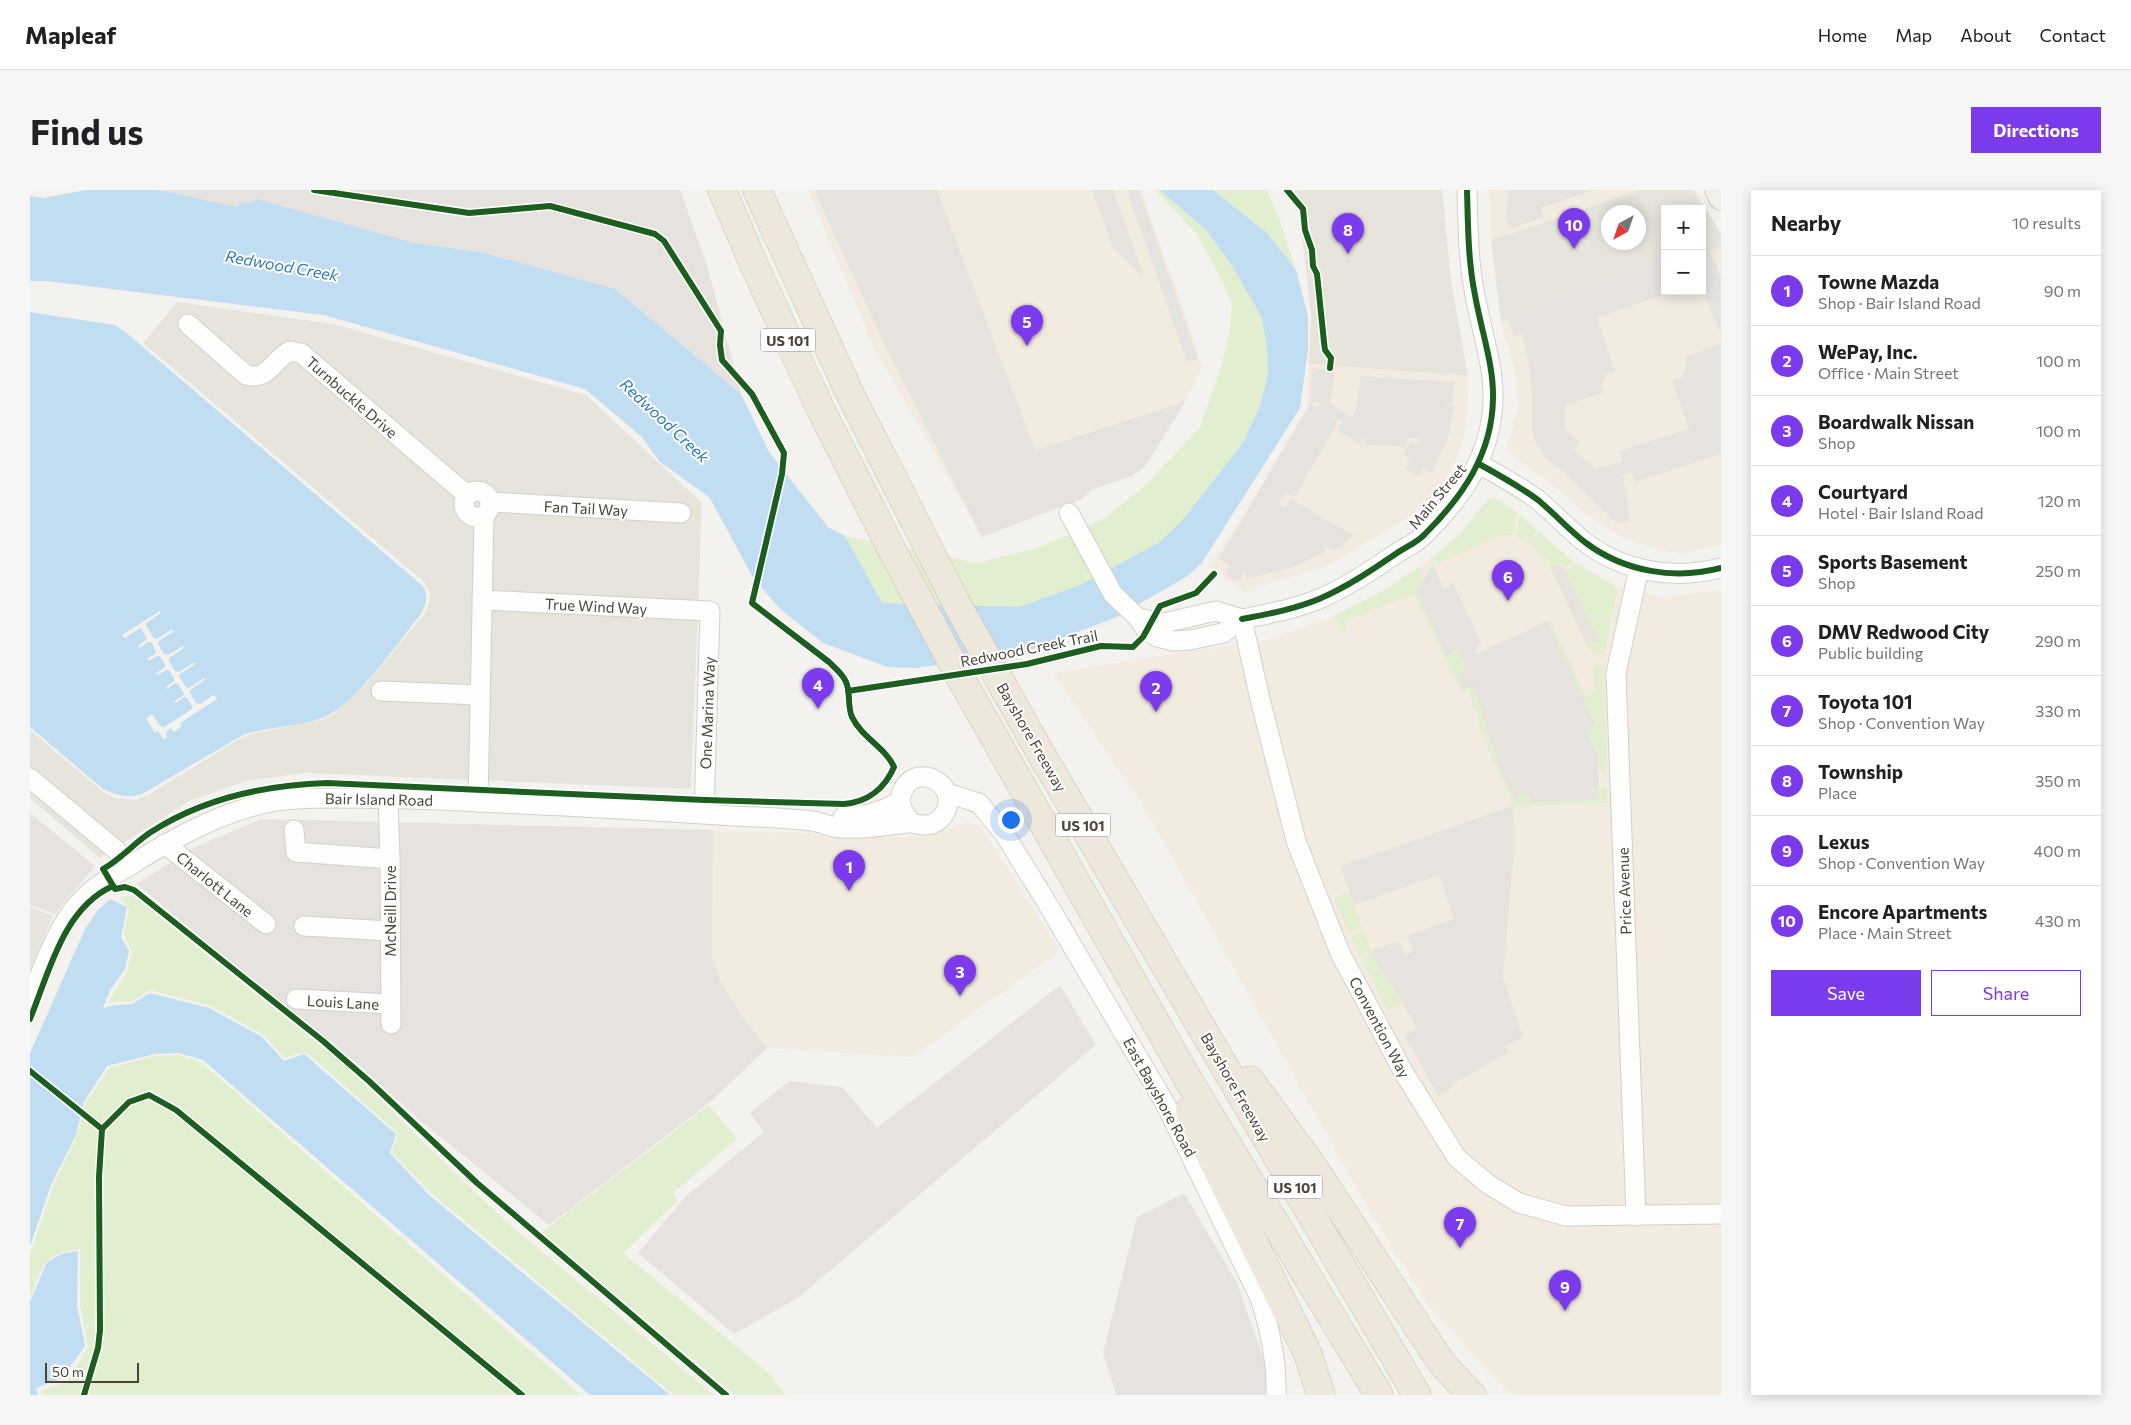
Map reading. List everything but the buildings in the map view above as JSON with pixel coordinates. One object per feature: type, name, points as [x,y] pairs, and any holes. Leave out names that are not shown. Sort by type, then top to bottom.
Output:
[{"type":"highway","name":"US 101","points":[[722,190],[789,342],[860,488],[960,677],[1189,1081],[1379,1395]]},
{"type":"highway","name":"Bayshore Freeway","points":[[757,190],[819,328],[894,484],[994,672],[1416,1395]]},
{"type":"highway","points":[[1172,978],[1301,1149],[1445,1367],[1472,1395]]},
{"type":"highway","points":[[1189,1081],[1190,1115],[1308,1354],[1321,1395]]},
{"type":"main road","points":[[1717,190],[1721,198]]},
{"type":"street","name":"Main Street","points":[[1069,513],[1113,594],[1134,614],[1146,630],[1164,640],[1173,642],[1223,633],[1242,618],[1288,609],[1318,599],[1362,577],[1424,536],[1459,494],[1479,464],[1491,427],[1493,397],[1490,366],[1474,294],[1467,190]]},
{"type":"street","name":"Turnbuckle Drive","points":[[188,324],[246,375],[256,378],[266,373],[280,356],[290,350],[301,353],[467,495],[476,490],[486,493],[487,509]]},
{"type":"street","points":[[1479,464],[1539,502],[1588,544],[1611,558],[1662,574],[1680,574],[1721,568]]},
{"type":"street","points":[[478,802],[482,600],[487,509]]},
{"type":"street","name":"Fan Tail Way","points":[[487,509],[681,513]]},
{"type":"street","name":"Price Avenue","points":[[1636,1216],[1616,673],[1639,568]]},
{"type":"street","name":"True Wind Way","points":[[482,600],[710,611]]},
{"type":"street","name":"One Marina Way","points":[[704,814],[710,611]]},
{"type":"street","name":"Convention Way","points":[[1242,618],[1260,699],[1296,841],[1340,953],[1404,1073],[1457,1158],[1488,1184],[1519,1203],[1566,1216],[1721,1214]]},
{"type":"street","points":[[380,691],[480,696]]},
{"type":"street","points":[[928,777],[936,780],[947,793],[948,804],[945,814],[940,819],[927,825],[912,822],[901,810],[899,802],[901,793],[911,780],[928,777]]},
{"type":"street","points":[[30,778],[116,850],[128,867]]},
{"type":"street","name":"East Bayshore Road","points":[[947,793],[979,803],[1005,835],[1075,948],[1185,1140],[1260,1298],[1272,1346],[1276,1395]]},
{"type":"street","name":"Bair Island Road","points":[[30,999],[58,934],[70,915],[87,895],[108,878],[165,844],[229,814],[272,801],[294,798],[388,798],[815,821],[881,812],[899,802]]},
{"type":"street","name":"McNeill Drive","points":[[388,798],[391,1024]]},
{"type":"street","points":[[945,814],[968,812],[993,819]]},
{"type":"street","name":"Bair Island Road","points":[[815,821],[836,828],[875,828],[912,822]]},
{"type":"street","points":[[294,830],[297,859],[390,859]]},
{"type":"street","name":"Charlott Lane","points":[[165,844],[266,924]]},
{"type":"street","points":[[304,926],[390,931]]},
{"type":"street","name":"Louis Lane","points":[[296,999],[390,1004]]},
{"type":"shaded area","points":[[158,190],[680,190],[707,265],[741,394],[615,289],[485,253],[410,242],[250,203],[238,207]]},
{"type":"shaded area","points":[[808,190],[1141,190],[1202,367],[1185,402],[1145,467],[1132,476],[1091,490],[1082,499],[982,537],[874,348]]},
{"type":"shaded area","points":[[814,190],[937,190],[1035,450],[1185,402],[1145,467],[1132,476],[1091,490],[1082,499],[982,537],[886,348]]},
{"type":"shaded area","points":[[1092,190],[1113,190],[1145,279],[1113,248]]},
{"type":"shaded area","points":[[1139,190],[1198,359],[1187,362],[1127,191]]},
{"type":"shaded area","points":[[1297,190],[1442,190],[1451,281],[1468,376],[1309,364],[1311,316]]},
{"type":"shaded area","points":[[1489,190],[1640,190],[1491,240]]},
{"type":"shaded area","points":[[1593,190],[1541,208],[1544,217],[1510,229],[1506,219],[1508,191]]},
{"type":"shaded area","points":[[1640,190],[1693,190],[1703,205],[1661,205],[1661,267],[1501,322],[1491,240]]},
{"type":"shaded area","points":[[1706,210],[1721,233],[1721,247],[1706,252]]},
{"type":"shaded area","points":[[1706,243],[1721,278],[1721,333],[1704,295],[1706,295]]},
{"type":"shaded area","points":[[1721,247],[1721,545],[1682,554],[1650,547],[1621,537],[1588,516],[1561,491],[1506,450],[1518,408],[1515,370],[1501,322],[1661,267],[1661,295],[1706,295],[1706,252]]},
{"type":"shaded area","points":[[1661,259],[1661,295],[1663,295],[1597,318],[1615,371],[1607,374],[1601,386],[1604,392],[1565,406],[1565,429],[1580,442],[1574,449],[1596,469],[1623,461],[1619,451],[1689,429],[1672,380],[1681,378],[1687,366],[1684,357],[1721,344],[1721,454],[1635,482],[1632,472],[1623,474],[1630,521],[1616,523],[1571,479],[1546,458],[1534,440],[1532,429],[1532,392],[1528,360],[1522,334],[1513,336],[1507,315]]},
{"type":"shaded area","points":[[177,302],[333,324],[586,395],[702,503],[691,789],[305,773],[246,781],[189,801],[100,858],[30,798],[30,730],[102,791],[114,798],[136,800],[148,795],[239,739],[251,734],[322,720],[333,714],[368,682],[425,613],[429,604],[430,593],[424,582],[143,343]]},
{"type":"shaded area","points":[[1309,364],[1468,376],[1466,425],[1458,457],[1444,482],[1417,511],[1375,538],[1327,566],[1244,592],[1209,566],[1241,519],[1307,407]]},
{"type":"shaded area","points":[[1312,368],[1335,371],[1330,403],[1352,417],[1356,410],[1361,376],[1454,382],[1453,404],[1444,405],[1454,406],[1448,438],[1432,473],[1423,468],[1418,477],[1405,469],[1410,460],[1403,455],[1411,440],[1418,445],[1420,441],[1416,438],[1407,439],[1406,447],[1365,445],[1364,436],[1360,444],[1337,431],[1342,422],[1331,416],[1338,422],[1295,497],[1287,493],[1279,503],[1286,507],[1291,499],[1354,535],[1335,551],[1323,545],[1326,552],[1292,567],[1247,579],[1244,572],[1238,582],[1225,574],[1229,565],[1219,559],[1310,404],[1319,408],[1319,402],[1311,403]]},
{"type":"shaded area","points":[[1493,495],[1521,516],[1562,553],[1614,586],[1664,597],[1721,590],[1721,1395],[1515,1395],[1506,1390],[1429,1307],[1366,1205],[1141,802],[1053,673],[1270,639],[1334,616],[1380,593],[1419,567],[1463,533]]},
{"type":"shaded area","points":[[1433,564],[1445,591],[1452,581],[1481,642],[1474,653],[1476,654],[1547,621],[1595,723],[1587,735],[1598,755],[1599,788],[1592,789],[1599,800],[1533,802],[1524,790],[1517,801],[1514,799],[1497,761],[1474,686],[1462,689],[1457,678],[1466,668],[1458,650],[1454,649],[1448,659],[1417,590]]},
{"type":"shaded area","points":[[1550,567],[1563,567],[1599,642],[1585,641]]},
{"type":"shaded area","points":[[1513,806],[1514,851],[1503,978],[1523,1037],[1506,1046],[1509,1052],[1451,1085],[1452,1088],[1439,1096],[1404,1036],[1417,1028],[1392,984],[1376,963],[1370,951],[1399,941],[1405,955],[1414,950],[1406,936],[1454,919],[1439,875],[1354,905],[1340,866]]},
{"type":"shaded area","points":[[30,813],[95,866],[55,914],[30,905]]},
{"type":"shaded area","points":[[261,819],[713,830],[712,958],[722,984],[742,1016],[767,1048],[709,1103],[549,1225],[422,1122],[360,1066],[274,999],[137,884],[191,849]]},
{"type":"shaded area","points":[[966,822],[976,824],[984,831],[1060,951],[913,1057],[767,1048],[742,1016],[722,984],[712,958],[713,830],[896,837],[929,836]]},
{"type":"shaded area","points":[[30,907],[53,916],[30,970]]},
{"type":"shaded area","points":[[1060,985],[1096,1045],[799,1297],[734,1334],[638,1253],[686,1196],[764,1132],[750,1113],[789,1081],[842,1087],[877,1128]]},
{"type":"shaded area","points":[[1184,1193],[1237,1283],[1267,1369],[1268,1395],[1114,1395],[1116,1393],[1103,1353],[1137,1217]]},
{"type":"green space","points":[[1155,190],[1160,190],[1206,230],[1233,267],[1262,318],[1267,347],[1268,375],[1260,406],[1243,443],[1181,522],[1160,542],[1080,585],[1019,607],[882,603],[845,536],[976,563],[1035,549],[1102,520],[1145,486],[1200,427],[1221,367],[1230,328],[1232,305],[1223,282],[1196,233]]},
{"type":"green space","points":[[1213,190],[1267,190],[1279,218],[1296,270],[1267,233]]},
{"type":"green space","points":[[1489,498],[1495,499],[1517,512],[1513,535],[1494,537],[1438,564],[1434,563],[1430,559],[1458,536]]},
{"type":"green space","points":[[1521,515],[1537,530],[1529,544],[1516,536]]},
{"type":"green space","points":[[1540,532],[1573,563],[1563,567],[1550,567],[1546,559],[1531,546]]},
{"type":"green space","points":[[1578,565],[1611,583],[1617,592],[1604,655],[1592,653],[1585,641],[1599,642],[1565,571]]},
{"type":"green space","points":[[1419,567],[1423,580],[1417,590],[1448,658],[1455,649],[1458,650],[1466,668],[1458,679],[1462,689],[1474,685],[1497,761],[1517,801],[1524,790],[1599,800],[1592,789],[1607,788],[1608,803],[1513,806],[1492,759],[1468,690],[1461,692],[1414,594],[1345,621],[1348,630],[1342,632],[1334,616],[1379,593]]},
{"type":"green space","points":[[1551,621],[1586,696],[1597,692],[1593,670],[1597,666],[1604,664],[1607,774],[1602,773],[1599,769],[1598,755],[1587,735],[1595,723],[1548,622]]},
{"type":"green space","points":[[1349,892],[1362,928],[1349,933],[1334,898]]},
{"type":"green space","points":[[133,896],[343,1064],[502,1218],[714,1395],[674,1395],[430,1192],[392,1153],[398,1133],[306,1052],[284,1058],[264,1035],[211,1006],[150,990],[131,1002],[107,1004],[127,971],[132,952],[124,936],[129,908],[119,897]]},
{"type":"green space","points":[[1364,931],[1370,950],[1360,957],[1351,936]]},
{"type":"green space","points":[[1371,953],[1402,1002],[1388,1010],[1362,960]]},
{"type":"green space","points":[[180,1055],[202,1063],[581,1395],[43,1395],[40,1391],[67,1382],[88,1347],[80,1305],[80,1249],[67,1251],[51,1258],[42,1269],[30,1298],[30,1254],[53,1186],[77,1136],[86,1103],[109,1068],[154,1056]]},
{"type":"green space","points":[[709,1105],[737,1139],[673,1193],[678,1201],[623,1253],[769,1373],[785,1395],[735,1395],[542,1232]]},
{"type":"water","name":"Redwood Creek","points":[[86,190],[158,190],[238,207],[241,202],[250,203],[256,199],[410,242],[485,253],[615,289],[741,394],[769,452],[828,527],[845,536],[882,603],[1019,607],[1080,585],[1160,542],[1181,522],[1243,443],[1260,406],[1268,375],[1267,347],[1262,318],[1233,267],[1206,230],[1160,190],[1213,190],[1267,233],[1296,270],[1308,316],[1308,349],[1300,408],[1201,564],[1186,577],[1117,617],[1028,651],[916,668],[888,667],[823,643],[779,608],[752,576],[710,498],[659,461],[642,437],[585,389],[324,315],[47,281],[30,281],[30,196],[44,198]]},
{"type":"water","points":[[30,312],[114,325],[123,330],[424,587],[426,600],[421,614],[375,672],[348,701],[322,718],[243,735],[142,794],[132,796],[117,795],[103,789],[30,727]]},
{"type":"water","points":[[110,899],[127,907],[121,937],[129,951],[125,969],[110,990],[103,1008],[132,1004],[150,993],[209,1008],[262,1037],[284,1061],[304,1054],[396,1134],[390,1153],[429,1195],[670,1395],[590,1395],[203,1060],[179,1053],[154,1054],[107,1066],[84,1102],[76,1135],[51,1185],[30,1246],[30,1053],[85,929],[97,911]]},
{"type":"water","points":[[78,1251],[77,1306],[85,1346],[62,1378],[36,1388],[38,1395],[30,1395],[30,1302],[47,1262],[61,1254]]},
{"type":"pier","points":[[160,611],[161,613],[147,623],[146,626],[154,638],[157,639],[172,629],[173,632],[159,641],[158,644],[164,654],[168,655],[183,646],[184,648],[169,658],[175,671],[179,672],[194,662],[195,664],[180,674],[179,677],[186,687],[189,688],[204,678],[205,680],[190,690],[196,703],[200,704],[214,695],[217,699],[180,723],[182,726],[174,732],[171,728],[167,731],[166,735],[168,737],[164,740],[158,731],[155,733],[146,719],[152,714],[161,727],[164,727],[192,709],[192,706],[187,698],[184,697],[176,703],[174,701],[183,696],[184,693],[178,684],[175,683],[167,689],[166,687],[174,681],[169,670],[158,675],[156,673],[165,667],[160,656],[149,661],[147,659],[156,653],[152,643],[148,642],[140,648],[138,646],[147,639],[142,629],[140,628],[125,638],[122,635]]},
{"type":"cycle path","points":[[314,190],[469,213],[550,206],[655,234],[664,241],[721,331],[722,360],[752,394],[784,453],[782,474],[752,603],[829,662],[841,674],[847,686],[852,717],[894,767],[886,781],[875,793],[853,803],[844,804],[705,800],[327,783],[304,784],[258,790],[192,810],[151,832],[116,861],[103,869],[115,889],[125,887],[134,890],[323,1041],[370,1082],[477,1183],[726,1395]]},
{"type":"cycle path","points":[[1287,190],[1303,209],[1305,230],[1312,250],[1313,266],[1317,274],[1325,350],[1331,358],[1330,368]]},
{"type":"cycle path","points":[[1242,619],[1310,603],[1369,572],[1422,537],[1452,505],[1473,473],[1487,438],[1491,419],[1493,386],[1471,269],[1467,190]]},
{"type":"cycle path","points":[[1479,464],[1531,495],[1586,543],[1617,561],[1634,567],[1668,573],[1704,572],[1721,568]]},
{"type":"cycle path","name":"Redwood Creek Trail","points":[[848,691],[1027,664],[1101,646],[1133,647],[1143,637],[1160,606],[1196,593],[1214,574]]},
{"type":"cycle path","points":[[30,1019],[51,963],[70,926],[96,896],[113,886]]},
{"type":"cycle path","points":[[30,1071],[102,1129]]},
{"type":"cycle path","points":[[84,1395],[98,1348],[100,1330],[99,1177],[102,1129],[129,1102],[149,1095],[176,1110],[522,1395]]},
{"type":"place","name":"Encore Apartments","points":[[1574,249]]},
{"type":"place","name":"Township","points":[[1348,254]]},
{"type":"place","name":"Sports Basement","points":[[1027,346]]},
{"type":"place","name":"DMV Redwood City","points":[[1508,601]]},
{"type":"place","name":"Courtyard","points":[[818,709]]},
{"type":"place","name":"WePay, Inc.","points":[[1156,712]]},
{"type":"place","name":"Towne Mazda","points":[[849,891]]},
{"type":"place","name":"Boardwalk Nissan","points":[[960,996]]},
{"type":"place","name":"Toyota 101","points":[[1460,1248]]},
{"type":"place","name":"Lexus","points":[[1565,1311]]}]
